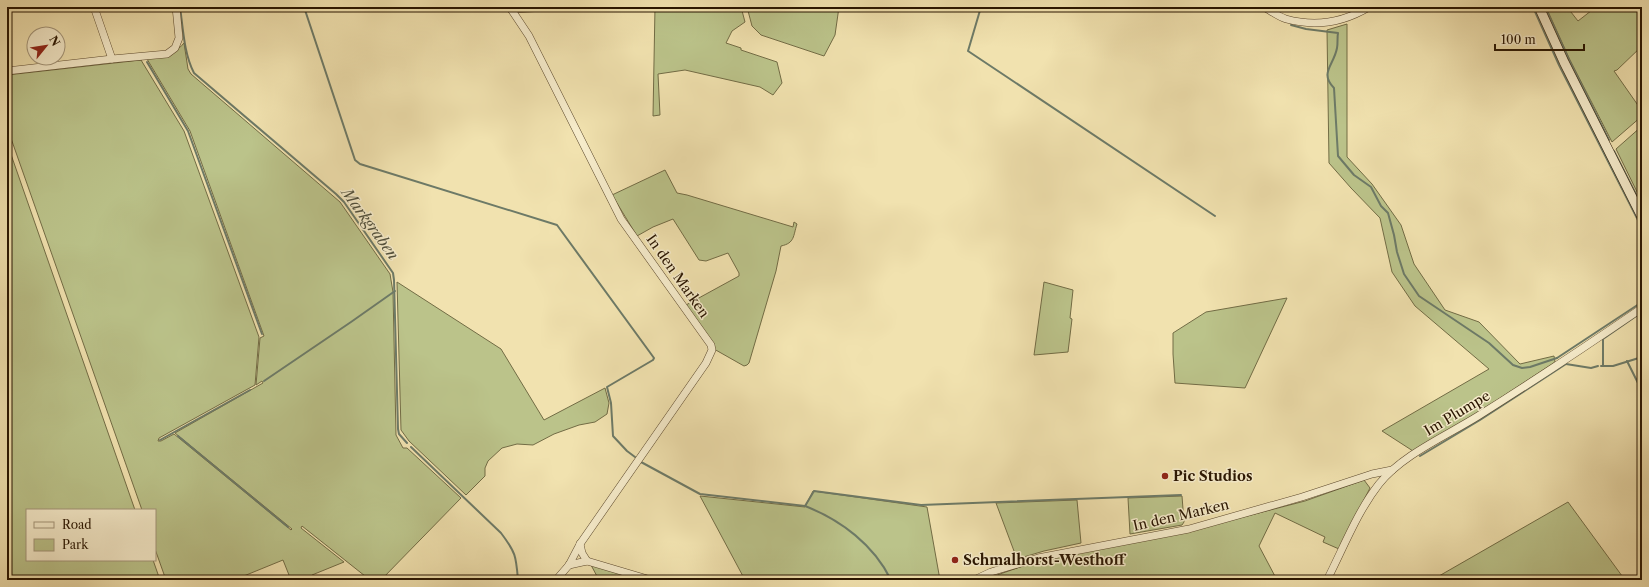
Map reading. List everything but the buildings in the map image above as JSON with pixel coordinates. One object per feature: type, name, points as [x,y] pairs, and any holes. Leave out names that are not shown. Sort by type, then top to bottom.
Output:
[{"type":"main road","points":[[1539,7],[1564,62],[1642,217]]},
{"type":"street","points":[[94,7],[112,59]]},
{"type":"street","points":[[7,72],[167,54],[175,48],[179,38],[176,7]]},
{"type":"street","name":"In den Marken","points":[[509,8],[558,7]]},
{"type":"street","points":[[1264,7],[1285,19],[1318,23],[1346,18],[1369,7]]},
{"type":"street","name":"In den Marken","points":[[509,8],[529,36],[622,219],[711,345],[712,350],[706,363],[580,544],[569,565],[556,580]]},
{"type":"street","name":"Im Plumpe","points":[[1327,580],[1365,505],[1379,484],[1392,470],[1414,454],[1557,366],[1642,308]]},
{"type":"street","name":"In den Marken","points":[[974,580],[991,572],[1038,558],[1189,529],[1302,497],[1372,474],[1392,470]]},
{"type":"street","points":[[1372,474],[1379,484]]},
{"type":"street","points":[[580,544],[582,553],[587,561]]},
{"type":"street","points":[[569,565],[587,561],[651,580]]},
{"type":"green space","points":[[655,7],[741,7],[745,22],[732,31],[726,43],[741,48],[741,50],[777,62],[782,83],[773,95],[760,87],[685,70],[658,74],[660,115],[653,116]]},
{"type":"green space","points":[[747,7],[839,7],[835,35],[824,56],[761,35],[752,26]]},
{"type":"green space","points":[[1546,7],[1567,7],[1578,21],[1596,7],[1633,7],[1642,14],[1642,46],[1617,70],[1614,71],[1642,111],[1642,116],[1612,142],[1570,60]]},
{"type":"green space","points":[[1347,24],[1347,157],[1372,184],[1401,225],[1414,264],[1445,310],[1479,322],[1520,364],[1554,356],[1555,362],[1476,414],[1413,451],[1382,431],[1489,369],[1415,306],[1392,272],[1380,218],[1329,163],[1327,30]]},
{"type":"green space","points":[[184,43],[188,69],[191,74],[340,202],[390,274],[393,292],[396,435],[403,448],[407,448],[461,498],[381,580],[370,580],[302,526],[301,528],[344,562],[312,575],[314,580],[291,580],[283,560],[234,580],[166,580],[156,552],[156,509],[142,509],[7,127],[7,75],[141,60],[184,131],[259,337],[255,385],[159,438],[158,441],[161,441],[174,434],[291,530],[292,529],[175,433],[263,383],[262,381],[256,385],[260,338],[264,336],[190,131],[147,59],[172,53],[180,48]]},
{"type":"green space","points":[[1642,126],[1642,202],[1616,149]]},
{"type":"green space","points":[[7,143],[135,509],[26,509],[26,561],[153,561],[160,580],[7,580]]},
{"type":"green space","points":[[665,170],[677,193],[793,227],[794,222],[797,224],[791,241],[786,245],[781,246],[776,271],[749,363],[747,365],[744,366],[714,349],[686,305],[739,276],[739,273],[728,253],[706,261],[699,260],[673,219],[653,227],[637,236],[612,195]]},
{"type":"green space","points":[[397,282],[501,349],[544,420],[605,388],[609,403],[607,414],[595,422],[579,425],[554,434],[533,445],[517,444],[502,448],[488,461],[485,468],[485,476],[466,495],[409,441],[401,430]]},
{"type":"green space","points":[[1044,282],[1073,290],[1070,318],[1072,319],[1068,352],[1034,355]]},
{"type":"green space","points":[[1287,298],[1245,388],[1175,383],[1173,333],[1206,312]]},
{"type":"green space","points":[[1364,480],[1370,488],[1339,549],[1323,542],[1325,537],[1275,513],[1259,546],[1277,580],[983,580],[1037,561],[1189,531],[1305,501]]},
{"type":"green space","points":[[813,491],[927,507],[940,580],[745,580],[700,496],[805,507]]},
{"type":"green space","points":[[1182,496],[1184,522],[1182,525],[1130,534],[1128,498]]},
{"type":"green space","points":[[1077,500],[1081,543],[1044,551],[1017,559],[996,503]]},
{"type":"green space","points":[[1568,502],[1625,580],[1432,580]]},
{"type":"green space","points":[[591,565],[641,580],[599,580]]},
{"type":"waterway","name":"Markgraben","points":[[180,7],[186,49],[194,73],[344,202],[393,273],[398,429],[399,434],[407,443]]},
{"type":"waterway","points":[[304,7],[355,160],[360,164],[557,225],[654,358],[607,387],[611,403],[613,436],[635,457]]},
{"type":"waterway","points":[[981,7],[968,51],[1215,216]]},
{"type":"waterway","points":[[1274,7],[1281,11]]},
{"type":"waterway","points":[[1533,7],[1559,65],[1642,228]]},
{"type":"waterway","points":[[1545,7],[1569,60],[1609,140]]},
{"type":"waterway","points":[[1291,25],[1306,29],[1338,33],[1337,48],[1328,73],[1328,78],[1334,88],[1338,156],[1354,175],[1371,187],[1381,206],[1388,213],[1404,274],[1419,296],[1489,343],[1513,365],[1522,368],[1530,367],[1557,358]]},
{"type":"waterway","points":[[147,62],[188,131],[262,334]]},
{"type":"waterway","points":[[1614,151],[1642,206]]},
{"type":"waterway","points":[[264,381],[395,291]]},
{"type":"waterway","points":[[1557,358],[1642,302]]},
{"type":"waterway","points":[[1603,366],[1603,339],[1642,312]]},
{"type":"waterway","points":[[1601,366],[1613,366],[1642,357]]},
{"type":"waterway","points":[[1627,361],[1638,383],[1642,415]]},
{"type":"waterway","points":[[1566,364],[1591,368],[1598,366]]},
{"type":"waterway","points":[[1420,456],[1480,420],[1566,364]]},
{"type":"waterway","points":[[160,440],[250,390]]},
{"type":"waterway","points":[[178,436],[288,527]]},
{"type":"waterway","name":"Markgraben","points":[[411,447],[501,533],[510,545],[514,555],[517,565],[518,580]]},
{"type":"waterway","points":[[1642,460],[1638,504],[1642,547]]},
{"type":"waterway","points":[[641,462],[700,494],[805,506],[818,512],[844,526],[866,545],[884,567],[891,580]]},
{"type":"waterway","points":[[805,506],[814,491],[921,505],[1181,495]]},
{"type":"place","name":"Pic Studios","points":[[1165,476]]},
{"type":"place","name":"Schmalhorst-Westhoff","points":[[955,560]]}]
